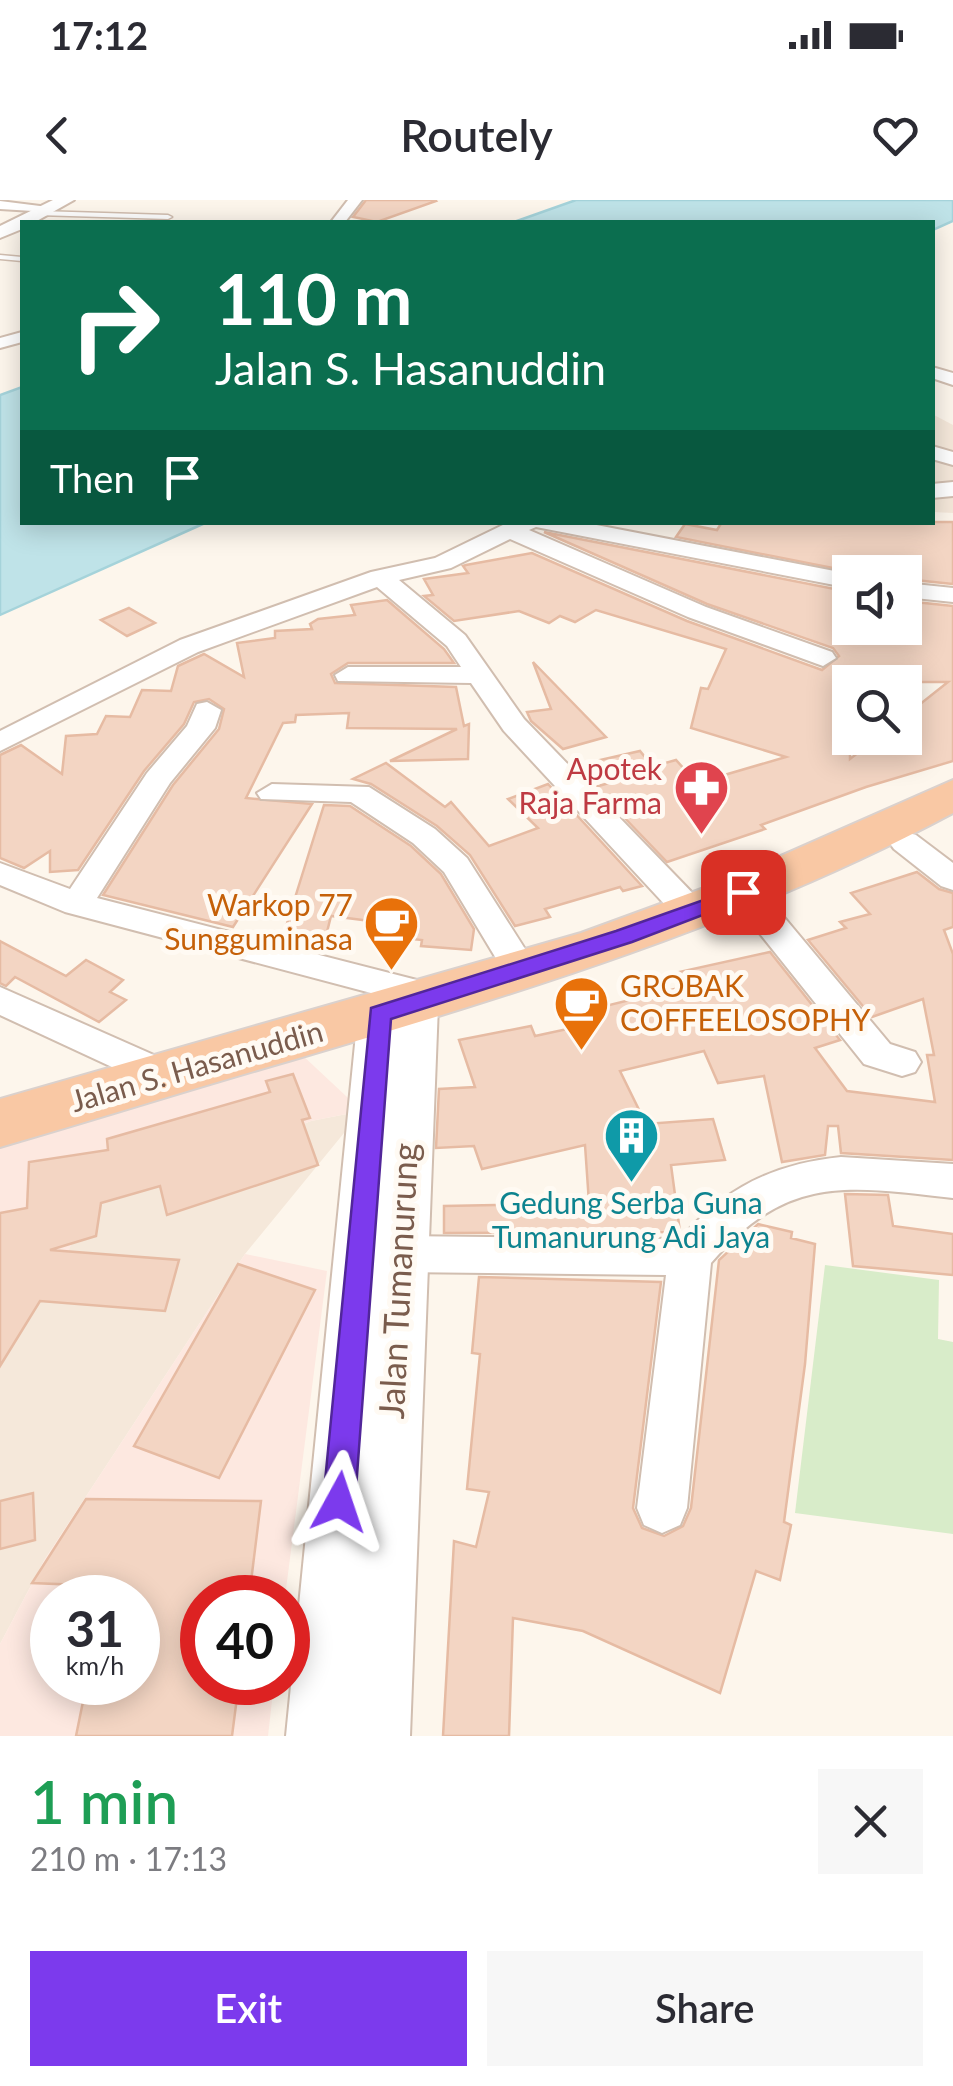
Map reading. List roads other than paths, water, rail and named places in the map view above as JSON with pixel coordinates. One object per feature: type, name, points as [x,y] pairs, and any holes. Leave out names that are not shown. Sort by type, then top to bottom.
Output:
[{"type":"highway","name":"Jalan S. Hasanuddin","points":[[0,1136],[406,1014],[693,914],[888,829],[953,794]]},
{"type":"highway","name":"Jalan S. Hasanuddin","points":[[0,1123],[406,1014],[530,992],[761,912],[905,842],[953,814]]},
{"type":"street","points":[[340,220],[355,200]]},
{"type":"street","points":[[0,205],[51,207]]},
{"type":"street","points":[[26,220],[51,207]]},
{"type":"street","points":[[575,525],[628,530],[832,577]]},
{"type":"street","points":[[0,742],[189,646],[380,577],[443,563],[520,527],[697,612],[823,658]]},
{"type":"street","points":[[380,577],[440,626],[514,725],[693,914]]},
{"type":"street","points":[[922,592],[953,595]]},
{"type":"street","points":[[348,675],[480,675]]},
{"type":"street","points":[[77,904],[148,794],[201,728],[207,710]]},
{"type":"street","points":[[272,792],[358,793],[424,836],[456,866],[521,971]]},
{"type":"street","points":[[905,842],[953,880]]},
{"type":"street","points":[[0,873],[77,904],[406,1014]]},
{"type":"street","points":[[761,912],[876,1054],[902,1062]]},
{"type":"street","points":[[0,1000],[168,1077]]},
{"type":"street","name":"Jalan Tumanurung","points":[[376,1736],[406,1014]]},
{"type":"street","name":"Jalan Tumanurung","points":[[320,1736],[406,1014]]},
{"type":"street","points":[[662,1508],[690,1257],[720,1218],[795,1178],[833,1170],[953,1181]]},
{"type":"street","points":[[399,1254],[690,1257]]},
{"type":"lane","points":[[51,207],[168,217]]},
{"type":"water","points":[[576,200],[953,200],[953,221],[935,229],[935,220],[520,220]]},
{"type":"water","points":[[20,388],[20,525],[201,525],[0,615],[0,395]]},
{"type":"place","name":"Apotek Raja Farma","points":[[701,836]]},
{"type":"place","name":"Warkop 77 Sungguminasa","points":[[392,972]]},
{"type":"place","name":"GROBAK COFFEELOSOPHY","points":[[581,1053]]},
{"type":"place","name":"Gedung Serba Guna Tumanurung Adi Jaya","points":[[631,1185]]}]
